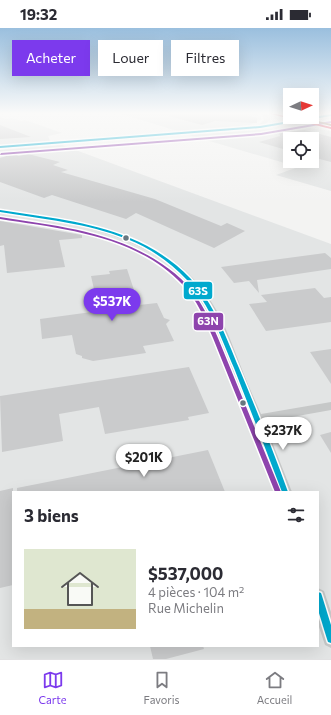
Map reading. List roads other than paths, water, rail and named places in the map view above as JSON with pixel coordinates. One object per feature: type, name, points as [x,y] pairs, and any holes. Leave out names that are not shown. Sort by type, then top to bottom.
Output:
[{"type":"street","points":[[0,147],[59,142]]},
{"type":"street","points":[[0,211],[67,221],[107,231],[148,248],[178,268],[196,287],[211,309],[258,419],[285,491]]},
{"type":"street","points":[[258,419],[331,406]]},
{"type":"street","points":[[319,599],[331,639]]}]
